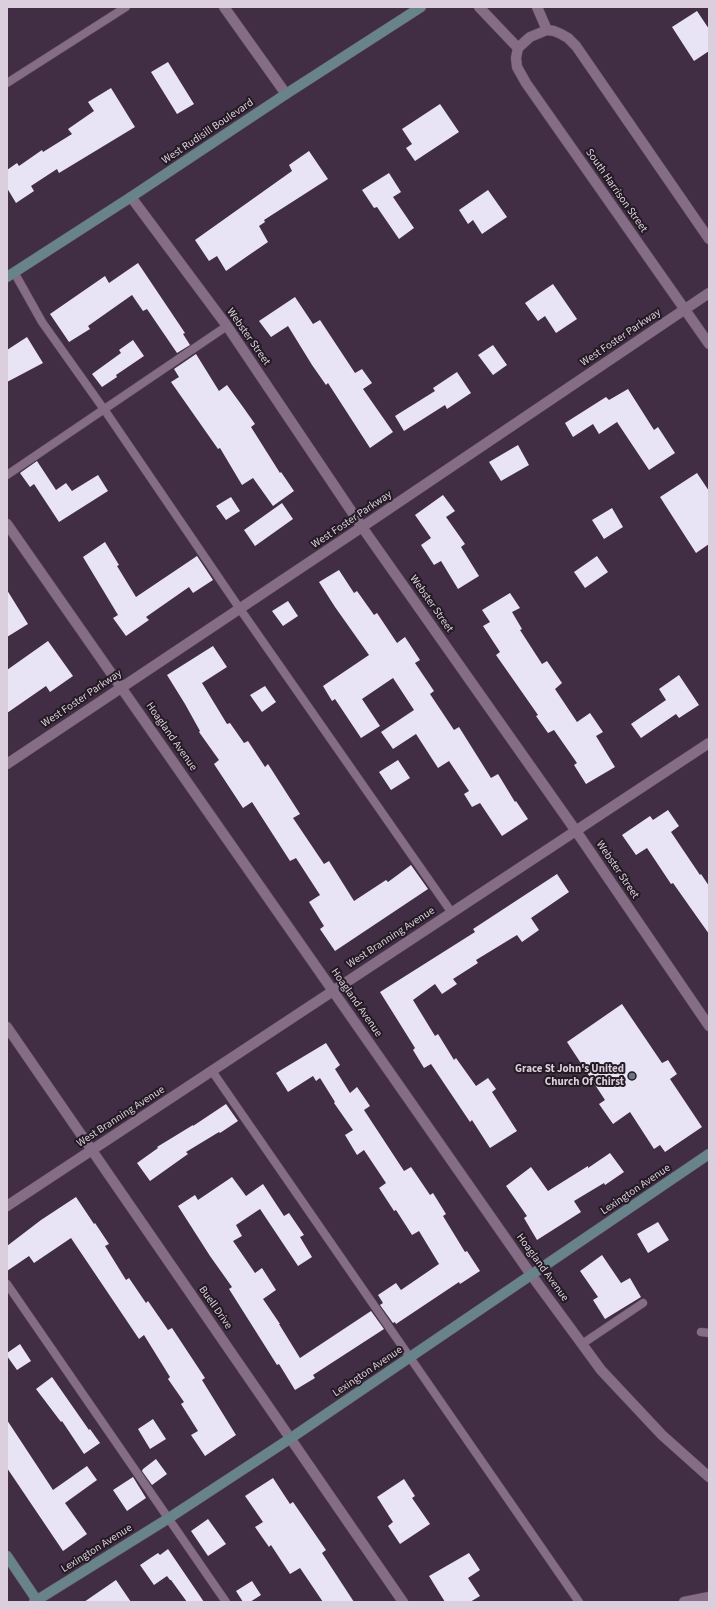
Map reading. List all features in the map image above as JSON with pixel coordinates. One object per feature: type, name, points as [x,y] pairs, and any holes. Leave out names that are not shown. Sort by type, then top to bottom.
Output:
[{"type":"street","points":[[224,7],[286,94]]},
{"type":"street","name":"West Rudisill Boulevard","points":[[11,274],[132,197],[420,7]]},
{"type":"street","points":[[479,7],[518,48],[530,37],[548,30],[561,34],[568,38],[576,46],[709,239]]},
{"type":"street","points":[[537,7],[548,30]]},
{"type":"street","name":"South Harrison Street","points":[[518,48],[516,58],[517,67],[526,83],[709,344]]},
{"type":"street","name":"Webster Street","points":[[132,197],[227,326],[362,527],[576,831],[709,1026]]},
{"type":"street","name":"West Foster Parkway","points":[[7,764],[709,293]]},
{"type":"street","name":"Hoagland Avenue","points":[[7,524],[532,1276],[601,1370],[662,1434],[709,1477]]},
{"type":"street","name":"West Branning Avenue","points":[[7,1206],[709,743]]},
{"type":"street","name":"Buell Drive","points":[[7,1027],[403,1602]]},
{"type":"street","name":"Lexington Avenue","points":[[37,1601],[169,1518],[291,1438],[532,1276],[709,1154]]},
{"type":"street","points":[[7,1556],[37,1601]]},
{"type":"street","points":[[684,1602],[709,1597]]},
{"type":"lane","points":[[7,83],[126,7]]},
{"type":"lane","points":[[11,274],[42,322],[105,410],[240,609],[452,913]]},
{"type":"lane","points":[[7,475],[227,326]]},
{"type":"lane","points":[[212,1071],[579,1602]]},
{"type":"lane","points":[[7,1284],[226,1602]]},
{"type":"lane","points":[[582,1344],[644,1303]]},
{"type":"building","points":[[697,11],[709,29],[709,51],[694,61],[672,27]]},
{"type":"building","points":[[168,62],[194,104],[177,114],[151,72]]},
{"type":"building","points":[[111,88],[135,127],[59,173],[57,169],[31,186],[34,191],[16,203],[7,188],[7,170],[17,163],[19,166],[42,150],[43,152],[72,134],[68,129],[94,111],[88,102]]},
{"type":"building","points":[[440,104],[459,132],[415,161],[406,148],[412,144],[402,129]]},
{"type":"building","points":[[309,151],[328,179],[264,220],[265,222],[259,226],[268,242],[226,271],[217,256],[209,261],[195,240],[292,171],[289,165]]},
{"type":"building","points":[[389,173],[401,192],[393,197],[414,228],[399,239],[377,207],[374,208],[362,190]]},
{"type":"building","points":[[488,190],[507,217],[482,234],[473,220],[468,224],[459,210]]},
{"type":"building","points":[[138,263],[185,333],[183,334],[190,345],[177,353],[147,309],[143,311],[132,295],[88,326],[90,329],[69,342],[50,314],[105,276],[109,283]]},
{"type":"building","points":[[553,284],[577,319],[556,333],[545,316],[538,321],[525,303]]},
{"type":"building","points":[[295,297],[313,324],[320,320],[355,373],[362,369],[372,383],[363,389],[393,432],[370,448],[328,383],[326,385],[312,365],[288,326],[271,337],[259,321]]},
{"type":"building","points":[[27,337],[43,363],[7,382],[7,350]]},
{"type":"building","points":[[133,340],[144,356],[116,375],[117,377],[102,387],[92,374],[121,353],[119,350]]},
{"type":"building","points":[[493,345],[507,365],[493,375],[478,355]]},
{"type":"building","points":[[196,354],[219,391],[227,385],[243,407],[255,424],[251,427],[280,473],[281,472],[294,491],[273,506],[253,478],[242,485],[220,448],[218,449],[171,382],[179,377],[174,369]]},
{"type":"building","points":[[457,372],[471,393],[447,409],[445,405],[404,431],[395,416],[435,391],[433,388]]},
{"type":"building","points":[[628,389],[654,430],[658,427],[675,453],[649,470],[617,422],[599,434],[593,424],[573,437],[565,423],[606,397],[609,400]]},
{"type":"building","points":[[518,445],[529,465],[501,481],[489,462]]},
{"type":"building","points":[[37,461],[56,490],[66,483],[72,491],[98,475],[108,491],[59,522],[34,484],[30,487],[20,473]]},
{"type":"building","points":[[697,473],[709,491],[709,544],[696,553],[660,497]]},
{"type":"building","points":[[443,495],[455,511],[446,517],[465,544],[461,547],[479,576],[458,589],[441,561],[434,565],[421,545],[431,538],[415,515]]},
{"type":"building","points":[[231,497],[240,511],[226,520],[216,506]]},
{"type":"building","points":[[282,503],[293,519],[255,546],[244,530]]},
{"type":"building","points":[[612,508],[623,527],[604,539],[592,520]]},
{"type":"building","points":[[105,542],[119,565],[117,566],[136,597],[197,556],[213,580],[193,593],[189,587],[146,617],[149,620],[126,636],[113,618],[118,615],[83,557]]},
{"type":"building","points":[[597,556],[608,572],[585,588],[574,572]]},
{"type":"building","points":[[339,570],[354,593],[357,591],[374,615],[377,613],[397,643],[405,637],[420,660],[415,663],[434,691],[430,694],[454,730],[459,727],[491,778],[498,774],[515,802],[516,801],[528,819],[502,836],[480,803],[472,807],[464,794],[469,791],[449,761],[438,768],[416,734],[393,749],[381,732],[414,710],[393,678],[362,699],[380,726],[361,738],[335,699],[332,701],[323,686],[369,655],[319,582]]},
{"type":"building","points":[[7,590],[28,624],[7,637]]},
{"type":"building","points":[[510,593],[520,608],[512,612],[522,629],[520,630],[542,664],[547,661],[562,683],[555,689],[577,722],[590,713],[603,732],[596,736],[615,767],[586,784],[574,765],[577,763],[554,730],[548,733],[536,716],[538,715],[496,655],[500,652],[483,626],[490,622],[482,610]]},
{"type":"building","points":[[288,601],[298,616],[283,626],[272,611]]},
{"type":"building","points":[[48,641],[73,676],[50,692],[46,686],[7,713],[7,670]]},
{"type":"building","points":[[213,646],[227,667],[202,683],[227,724],[230,723],[244,743],[248,741],[265,767],[268,764],[300,814],[293,818],[324,864],[329,861],[354,901],[386,880],[388,882],[411,865],[428,889],[335,951],[320,929],[324,926],[309,902],[320,895],[296,858],[290,861],[252,802],[243,808],[214,764],[219,760],[199,732],[200,731],[185,704],[167,675]]},
{"type":"building","points":[[679,675],[699,705],[679,718],[676,714],[641,738],[631,724],[666,700],[659,689]]},
{"type":"building","points":[[265,686],[276,702],[262,712],[250,695]]},
{"type":"building","points":[[398,760],[410,778],[391,790],[379,772]]},
{"type":"building","points":[[668,810],[679,826],[671,832],[709,886],[709,934],[673,883],[671,884],[647,848],[636,855],[622,835],[650,816],[653,820]]},
{"type":"building","points":[[557,874],[569,892],[531,918],[539,930],[522,942],[517,935],[476,960],[478,963],[453,979],[457,984],[442,994],[435,984],[413,1000],[435,1036],[438,1034],[454,1060],[456,1058],[476,1086],[488,1078],[496,1089],[492,1092],[517,1131],[490,1148],[472,1120],[470,1122],[431,1064],[424,1068],[413,1050],[415,1048],[380,992],[475,932],[473,929]]},
{"type":"building","name":"Grace St John's United Church Of Chirst","points":[[622,1004],[662,1063],[668,1060],[677,1074],[670,1079],[702,1127],[665,1152],[660,1145],[654,1149],[630,1112],[613,1124],[599,1104],[605,1100],[567,1042]]},
{"type":"building","points":[[326,1043],[340,1065],[335,1069],[350,1093],[357,1087],[370,1106],[364,1110],[404,1171],[411,1167],[430,1195],[433,1193],[446,1214],[443,1216],[465,1252],[467,1251],[480,1271],[460,1284],[459,1282],[396,1324],[395,1322],[393,1323],[380,1305],[383,1303],[378,1295],[396,1283],[401,1290],[439,1264],[419,1231],[412,1235],[396,1210],[394,1211],[379,1188],[386,1183],[364,1150],[357,1155],[345,1135],[353,1130],[334,1103],[335,1102],[320,1078],[316,1081],[313,1076],[288,1092],[276,1073]]},
{"type":"building","points":[[226,1104],[238,1121],[186,1152],[188,1154],[150,1181],[137,1163],[158,1148],[157,1147],[193,1126]]},
{"type":"building","points":[[610,1153],[624,1172],[605,1185],[604,1183],[574,1201],[581,1212],[537,1240],[524,1218],[527,1216],[506,1186],[531,1167],[548,1191],[588,1166],[588,1168]]},
{"type":"building","points":[[232,1177],[246,1196],[263,1184],[284,1216],[289,1213],[304,1235],[300,1237],[312,1257],[298,1266],[260,1209],[236,1225],[242,1236],[233,1241],[255,1273],[262,1268],[276,1290],[263,1299],[300,1358],[371,1311],[384,1329],[313,1375],[315,1378],[295,1390],[279,1364],[277,1365],[229,1289],[232,1287],[178,1206],[195,1195],[198,1200]]},
{"type":"building","points":[[76,1197],[109,1244],[105,1246],[126,1280],[129,1278],[146,1303],[148,1301],[168,1330],[172,1328],[205,1378],[202,1380],[236,1435],[205,1456],[191,1435],[198,1431],[181,1404],[184,1402],[168,1379],[170,1377],[144,1335],[139,1339],[71,1238],[34,1263],[29,1256],[7,1271],[7,1246],[41,1220]]},
{"type":"building","points":[[658,1222],[669,1240],[648,1253],[637,1234]]},
{"type":"building","points":[[602,1255],[621,1283],[630,1278],[641,1297],[605,1319],[593,1300],[598,1297],[580,1271]]},
{"type":"building","points":[[20,1344],[31,1361],[17,1370],[7,1356],[7,1353]]},
{"type":"building","points":[[52,1377],[89,1430],[90,1429],[100,1443],[84,1454],[62,1421],[61,1422],[36,1389]]},
{"type":"building","points":[[153,1419],[166,1439],[150,1449],[138,1429]]},
{"type":"building","points":[[7,1420],[53,1490],[87,1466],[97,1480],[65,1503],[87,1534],[63,1551],[7,1468]]},
{"type":"building","points":[[156,1459],[167,1474],[152,1485],[142,1471]]},
{"type":"building","points":[[133,1477],[146,1498],[127,1511],[113,1490]]},
{"type":"building","points":[[273,1478],[290,1504],[293,1502],[326,1550],[322,1553],[354,1602],[323,1602],[300,1568],[290,1574],[271,1545],[269,1547],[255,1527],[263,1522],[245,1496]]},
{"type":"building","points":[[404,1479],[415,1496],[412,1498],[430,1524],[400,1544],[388,1526],[393,1522],[377,1497]]},
{"type":"building","points":[[208,1519],[226,1544],[208,1556],[191,1531]]},
{"type":"building","points":[[168,1549],[204,1602],[187,1602],[167,1576],[154,1585],[140,1565],[158,1553],[160,1555]]},
{"type":"building","points":[[469,1553],[480,1570],[468,1578],[480,1596],[470,1602],[445,1602],[429,1576]]},
{"type":"building","points":[[116,1580],[131,1602],[84,1602]]},
{"type":"building","points":[[252,1581],[261,1595],[250,1602],[243,1602],[236,1591]]},
{"type":"place","name":"Grace St John's United Church Of Chirst","points":[[632,1076]]}]
